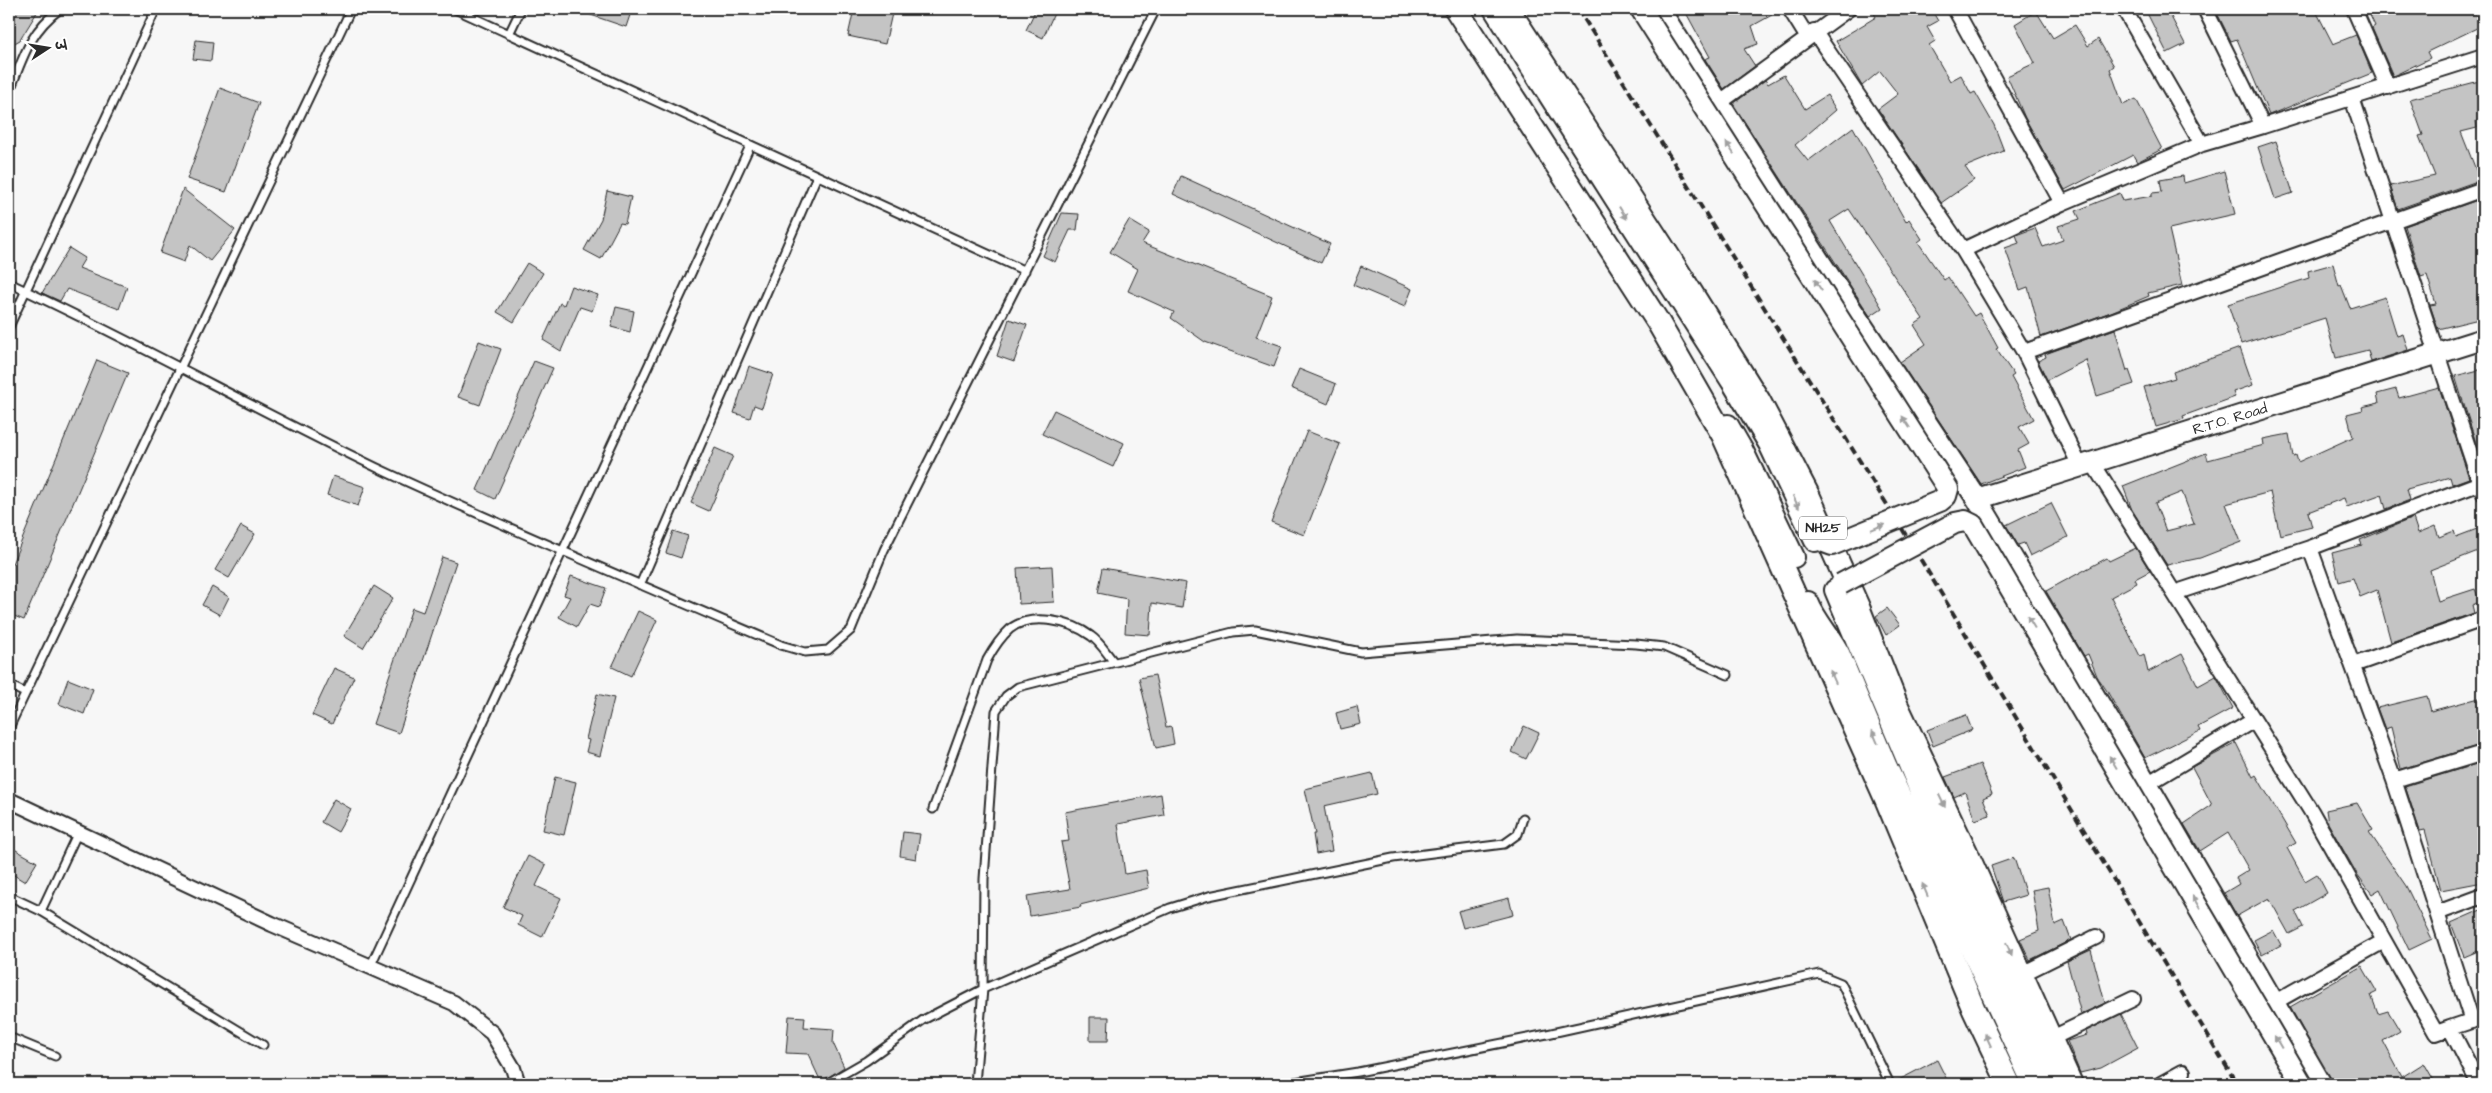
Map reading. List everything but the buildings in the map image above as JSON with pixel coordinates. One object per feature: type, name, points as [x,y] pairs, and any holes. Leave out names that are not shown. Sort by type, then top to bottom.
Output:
[{"type":"main road","points":[[1456,9],[1658,322],[1723,435],[1888,801],[1970,1001],[2008,1084]]},
{"type":"main road","name":"NH25","points":[[1508,9],[1759,401],[1780,441],[1809,497],[1858,607],[1896,706],[1967,854],[2020,975],[2071,1084]]},
{"type":"street","points":[[1465,9],[1706,388],[1743,451],[1794,557]]},
{"type":"street","points":[[1494,9],[1732,382],[1824,543],[1839,551],[1845,567],[1838,587],[1932,819],[2055,1084]]},
{"type":"street","points":[[1641,9],[1948,489],[1946,496],[1940,501],[1824,543],[1806,544],[1794,557],[1791,566],[1792,576],[1803,590],[1814,618],[1833,640],[1887,767],[2033,1084]]},
{"type":"street","points":[[1659,9],[1818,259],[1977,499],[2147,784],[2273,1003],[2322,1084]]},
{"type":"street","points":[[1790,9],[1811,34],[1963,250],[2024,352],[2086,464],[2174,593],[2311,811],[2436,1033],[2478,1019],[2437,913],[2394,780],[2310,548]]},
{"type":"street","points":[[1719,102],[1848,9]]},
{"type":"street","points":[[1955,9],[2062,203]]},
{"type":"street","points":[[2124,9],[2202,144]]},
{"type":"street","points":[[2205,9],[2264,126]]},
{"type":"street","points":[[2354,9],[2388,86]]},
{"type":"street","points":[[1963,250],[2062,203],[2202,144],[2483,56]]},
{"type":"street","points":[[2174,593],[2310,548],[2482,486],[2436,356],[2352,98]]},
{"type":"street","points":[[2024,352],[2483,189]]},
{"type":"street","name":"R.T.O. Road","points":[[1977,499],[2436,356],[2483,339]]},
{"type":"street","points":[[1803,590],[1819,595],[1838,587],[1955,522],[1965,521],[1974,525],[2302,1084]]},
{"type":"street","points":[[2353,665],[2483,619]]},
{"type":"street","points":[[2147,784],[2254,720]]},
{"type":"street","points":[[2394,780],[2483,753]]},
{"type":"street","points":[[9,800],[272,924],[454,1003],[492,1033],[513,1068],[518,1084]]},
{"type":"street","points":[[2437,913],[2483,896]]},
{"type":"street","points":[[2020,975],[2096,938]]},
{"type":"street","points":[[2273,1003],[2384,941]]},
{"type":"street","points":[[2050,1038],[2133,999]]},
{"type":"street","points":[[2450,1028],[2479,1084]]},
{"type":"street","points":[[2161,1084],[2182,1072]]},
{"type":"lane","points":[[9,93],[28,44],[44,21],[60,9]]},
{"type":"lane","points":[[9,327],[156,9]]},
{"type":"lane","points":[[9,728],[351,9]]},
{"type":"lane","points":[[455,9],[1024,271]]},
{"type":"lane","points":[[510,34],[521,9]]},
{"type":"lane","points":[[9,283],[181,367],[387,472],[640,585],[781,645],[805,652],[828,650],[851,630],[884,550],[1156,9]]},
{"type":"lane","points":[[370,966],[750,146]]},
{"type":"lane","points":[[640,585],[817,176]]},
{"type":"lane","points":[[933,809],[986,660],[998,641],[1012,628],[1035,620],[1055,621],[1077,627],[1093,637],[1114,662]]},
{"type":"lane","points":[[975,1084],[982,989],[984,879],[996,711],[1006,696],[1018,687],[1233,632],[1255,630],[1361,652],[1517,639],[1636,644],[1664,647],[1728,675]]},
{"type":"lane","points":[[9,685],[25,693]]},
{"type":"lane","points":[[826,1084],[866,1061],[924,1020],[982,989],[1170,908],[1210,896],[1393,858],[1504,844],[1518,834],[1523,818]]},
{"type":"lane","points":[[41,911],[78,832]]},
{"type":"lane","points":[[9,896],[41,911],[263,1045]]},
{"type":"lane","points":[[1282,1084],[1358,1072],[1547,1034],[1818,974],[1841,983],[1890,1084]]},
{"type":"lane","points":[[9,1037],[55,1056]]},
{"type":"railway","points":[[1578,9],[1901,527],[2237,1084]]}]
